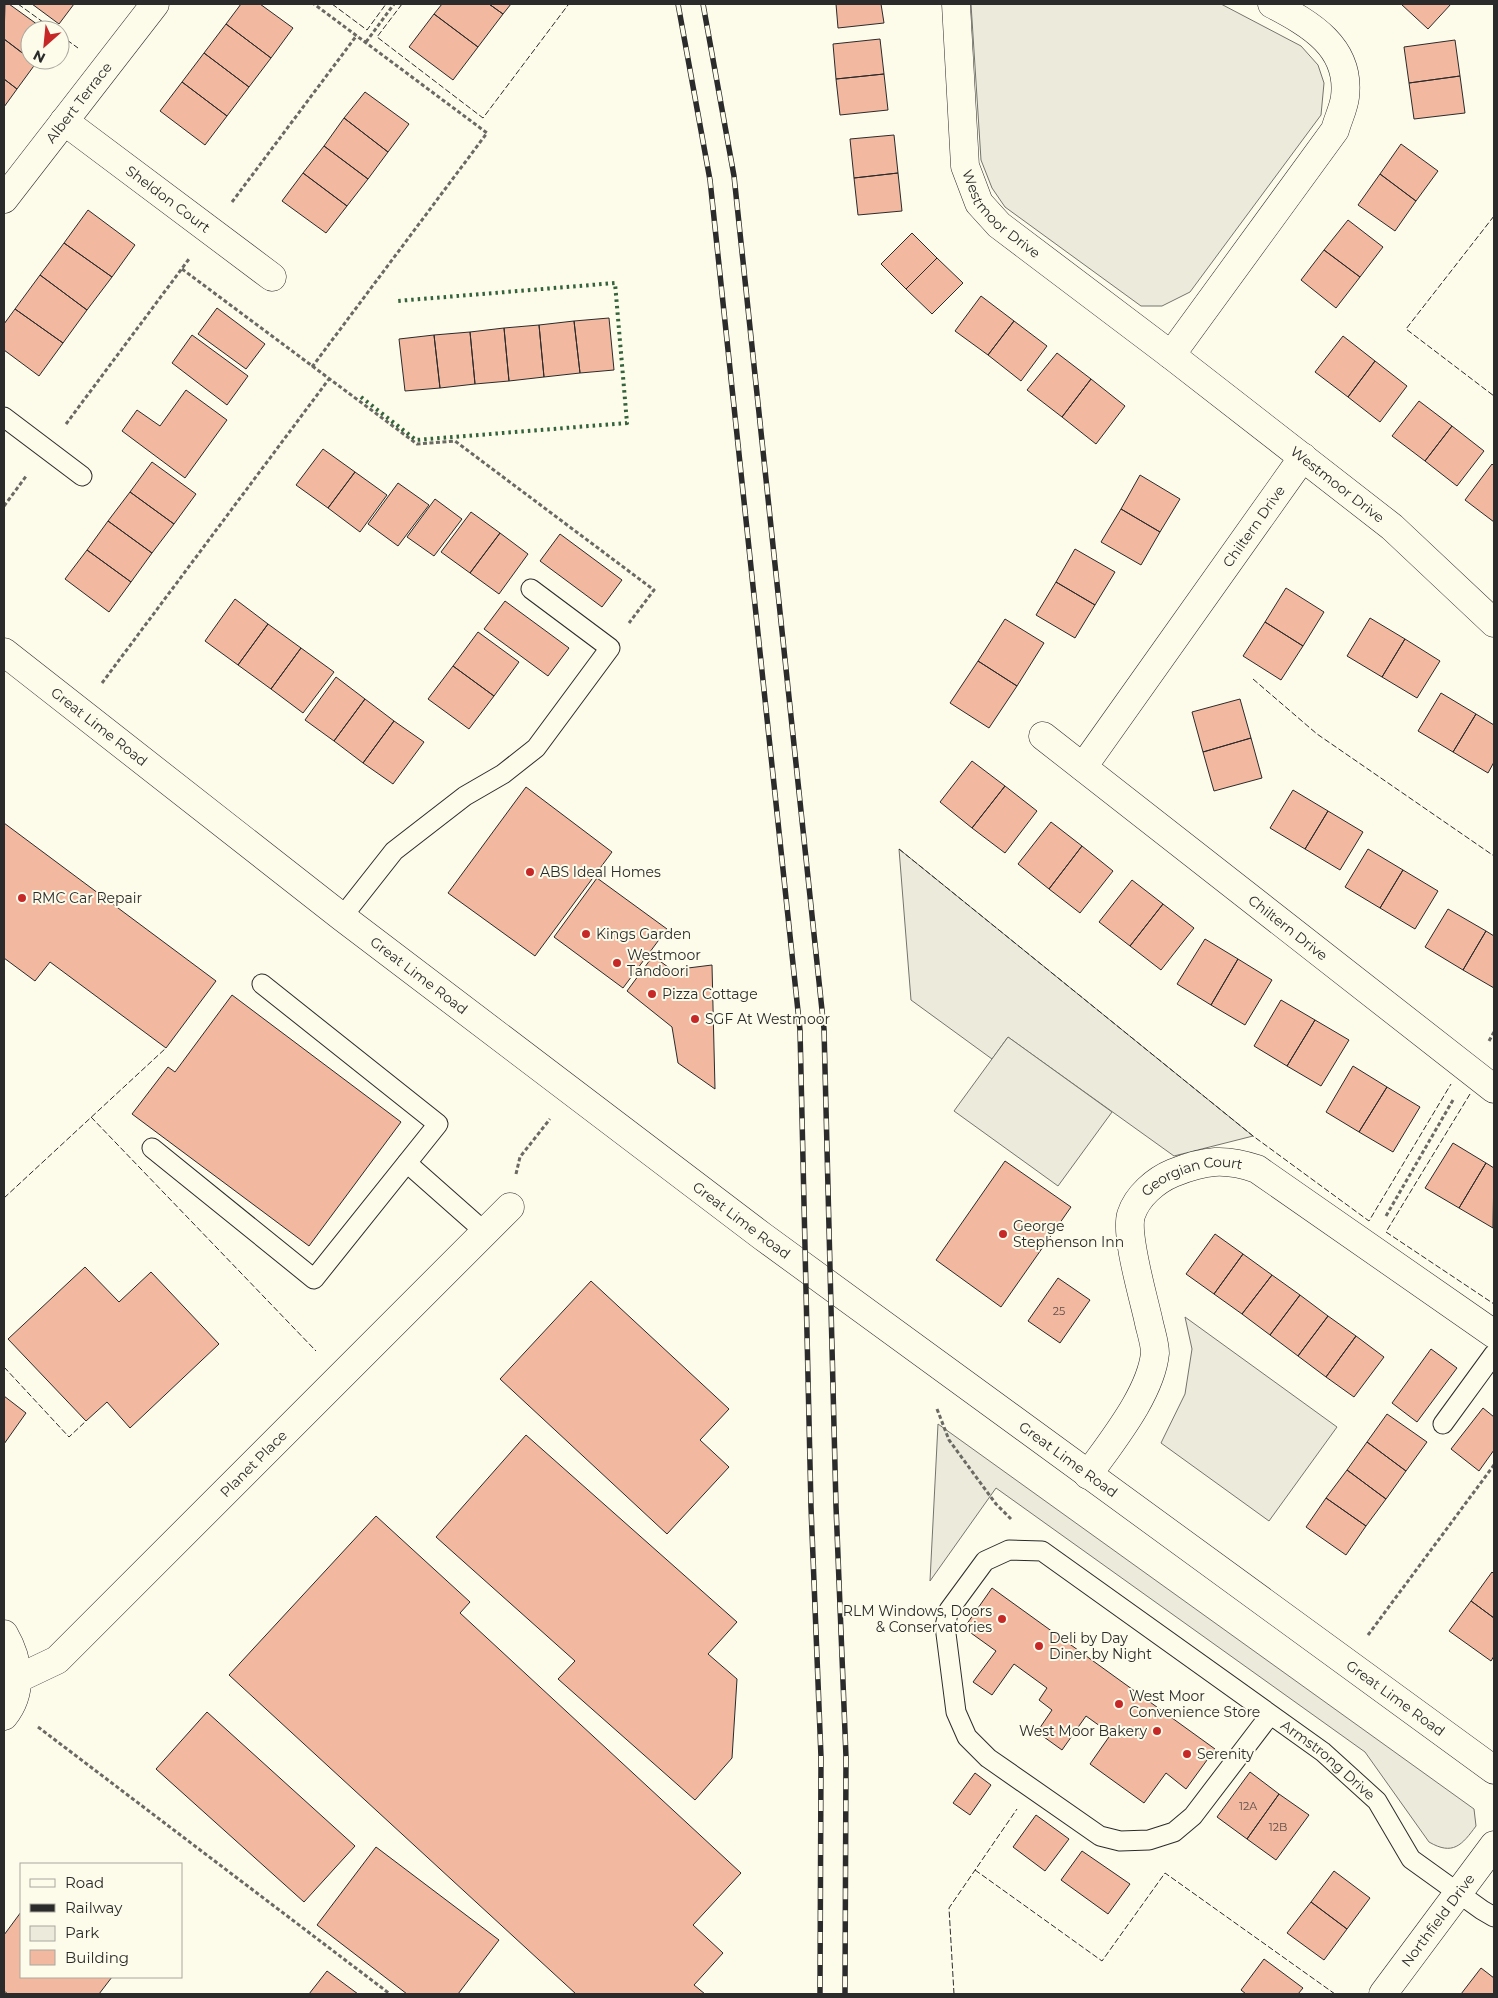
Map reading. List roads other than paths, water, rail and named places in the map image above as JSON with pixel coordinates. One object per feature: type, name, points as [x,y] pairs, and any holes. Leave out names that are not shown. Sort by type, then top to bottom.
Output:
[{"type":"street","name":"Albert Terrace","points":[[4,199],[155,4]]},
{"type":"street","name":"Westmoor Drive","points":[[956,4],[965,166],[979,203],[998,225],[1171,354],[1392,528],[1494,623]]},
{"type":"street","points":[[1171,354],[1335,130],[1345,97],[1345,74],[1338,54],[1328,40],[1308,23],[1272,4]]},
{"type":"street","name":"Sheldon Court","points":[[64,121],[272,277]]},
{"type":"street","name":"Chiltern Drive","points":[[1083,767],[1303,457]]},
{"type":"street","name":"Great Lime Road","points":[[4,652],[342,917],[571,1092],[900,1338],[1494,1770]]},
{"type":"street","name":"Chiltern Drive","points":[[1043,736],[1494,1089]]},
{"type":"street","name":"Georgian Court","points":[[1088,1475],[1136,1405],[1149,1374],[1155,1352],[1131,1238],[1131,1215],[1148,1189],[1163,1177],[1184,1168],[1221,1160],[1238,1163],[1257,1170],[1494,1334]]},
{"type":"street","name":"Planet Place","points":[[18,1679],[57,1660],[510,1207]]},
{"type":"street","points":[[4,1634],[17,1661],[18,1679],[8,1711]]},
{"type":"street","name":"Northfield Drive","points":[[1383,1994],[1494,1845]]},
{"type":"lane","points":[[4,417],[82,476]]},
{"type":"lane","points":[[342,917],[394,851],[465,796],[503,774],[536,748],[610,648],[531,589]]},
{"type":"lane","points":[[152,1148],[314,1278],[438,1124],[262,984]]},
{"type":"lane","points":[[407,1163],[485,1232]]},
{"type":"lane","points":[[1443,1424],[1494,1354]]},
{"type":"lane","name":"Armstrong Drive","points":[[1270,1715],[1192,1816],[1174,1832],[1149,1840],[1120,1841],[1100,1836],[988,1758],[967,1737],[956,1712],[945,1626],[949,1610],[985,1561],[1009,1550],[1042,1551],[1323,1752],[1377,1801],[1411,1859],[1494,1917]]},
{"type":"railway","points":[[678,4],[710,180],[800,1030],[811,1507],[821,1757],[820,1994]]},
{"type":"railway","points":[[703,4],[734,176],[824,1029],[836,1506],[846,1757],[845,1994]]},
{"type":"place","name":"ABS Ideal Homes","points":[[530,872]]},
{"type":"place","name":"RMC Car Repair","points":[[22,898]]},
{"type":"place","name":"Kings Garden","points":[[586,934]]},
{"type":"place","name":"Westmoor Tandoori","points":[[617,963]]},
{"type":"place","name":"Pizza Cottage","points":[[652,994]]},
{"type":"place","name":"SGF At Westmoor","points":[[695,1019]]},
{"type":"place","name":"George Stephenson Inn","points":[[1003,1234]]},
{"type":"place","name":"RLM Windows, Doors & Conservatories","points":[[1002,1619]]},
{"type":"place","name":"Deli by Day Diner by Night","points":[[1039,1646]]},
{"type":"place","name":"West Moor Convenience Store","points":[[1119,1704]]},
{"type":"place","name":"West Moor Bakery","points":[[1157,1731]]},
{"type":"place","name":"Serenity","points":[[1187,1754]]}]
